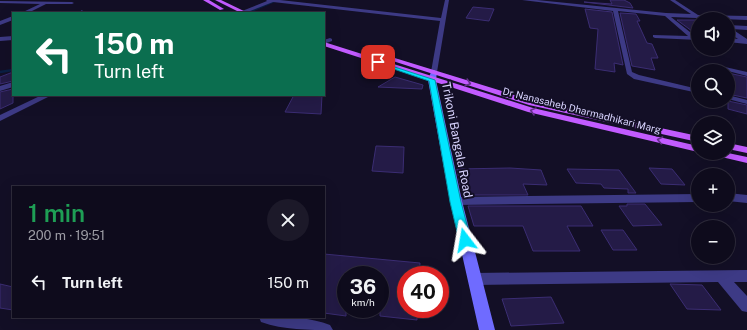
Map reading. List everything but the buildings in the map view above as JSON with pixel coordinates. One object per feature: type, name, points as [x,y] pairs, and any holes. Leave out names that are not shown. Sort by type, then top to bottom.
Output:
[{"type":"main road","points":[[205,0],[229,12]]},
{"type":"main road","points":[[217,0],[241,12]]},
{"type":"main road","name":"Dr Nanasaheb Dharmadhikari Marg","points":[[325,41],[531,110],[691,147]]},
{"type":"main road","name":"Dr Nanasaheb Dharmadhikari Marg","points":[[433,76],[532,103],[691,137]]},
{"type":"main road","points":[[735,147],[747,150]]},
{"type":"main road","points":[[735,157],[747,160]]},
{"type":"street","points":[[14,2],[20,0]]},
{"type":"street","points":[[54,3],[61,0]]},
{"type":"street","points":[[433,76],[447,0]]},
{"type":"street","points":[[524,0],[691,17]]},
{"type":"street","points":[[672,0],[691,12]]},
{"type":"street","points":[[0,1],[37,3],[46,1],[54,3],[72,3]]},
{"type":"street","points":[[26,12],[46,1]]},
{"type":"street","points":[[245,12],[270,1],[443,20]]},
{"type":"street","points":[[610,8],[629,73],[637,77],[691,89]]},
{"type":"street","points":[[666,15],[691,34]]},
{"type":"street","points":[[0,23],[12,18]]},
{"type":"street","points":[[735,18],[747,18]]},
{"type":"street","points":[[735,28],[747,28]]},
{"type":"street","points":[[735,33],[746,42]]},
{"type":"street","points":[[655,36],[691,38]]},
{"type":"street","points":[[0,39],[12,38]]},
{"type":"street","points":[[735,41],[746,42]]},
{"type":"street","points":[[735,71],[747,74]]},
{"type":"street","name":"Trikoni Bangala Road","points":[[433,76],[456,202],[487,330]]},
{"type":"street","points":[[0,89],[12,84]]},
{"type":"street","points":[[0,118],[46,96]]},
{"type":"street","points":[[735,99],[747,102]]},
{"type":"street","points":[[456,202],[691,198]]},
{"type":"street","points":[[735,198],[747,199]]},
{"type":"street","points":[[721,276],[747,306]]},
{"type":"street","points":[[475,279],[747,276]]},
{"type":"street","points":[[271,318],[325,330]]},
{"type":"waterway","points":[[249,12],[277,0]]},
{"type":"waterway","points":[[0,72],[12,70]]},
{"type":"route","points":[[378,62],[432,80],[465,240]]}]
